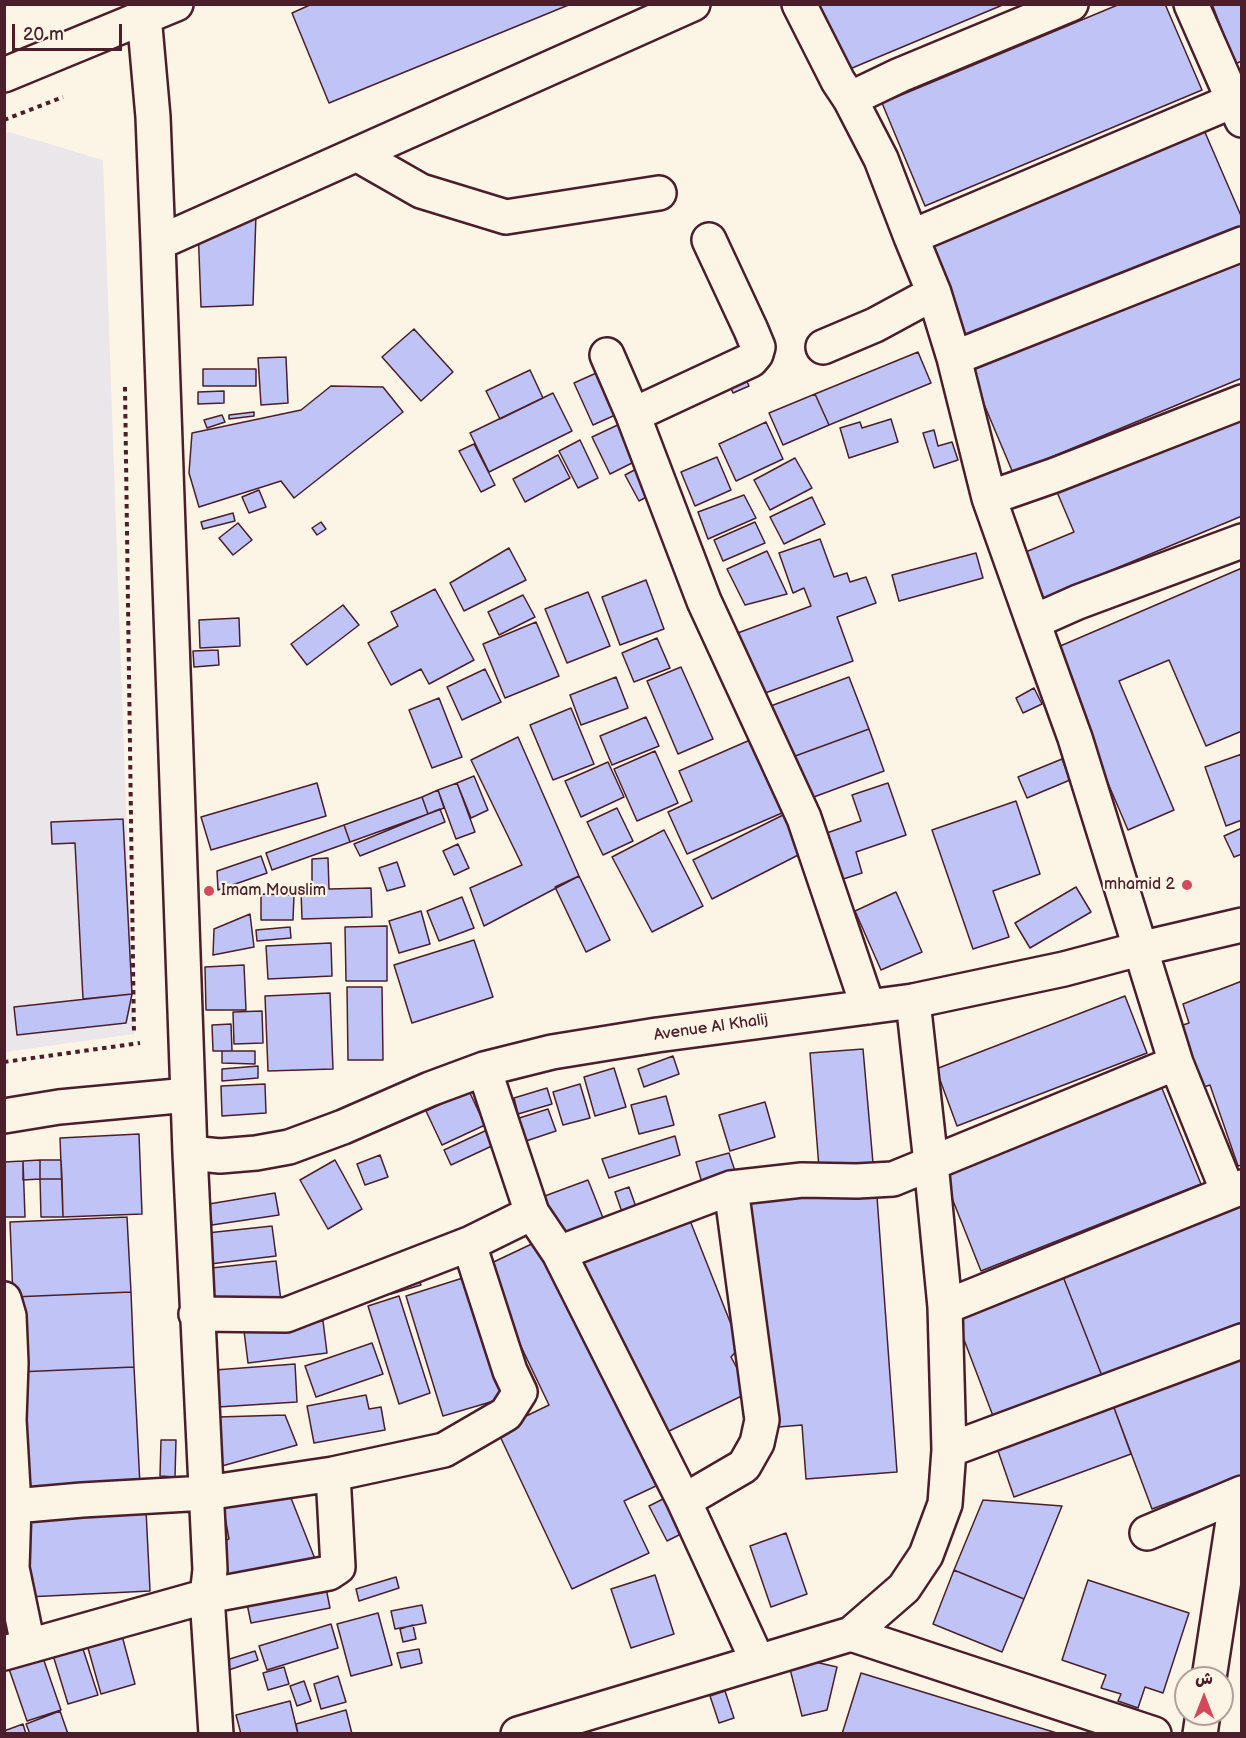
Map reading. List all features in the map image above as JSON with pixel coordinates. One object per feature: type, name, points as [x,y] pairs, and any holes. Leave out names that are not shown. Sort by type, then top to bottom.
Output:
[{"type":"street","points":[[4,75],[143,12],[176,4]]},
{"type":"street","points":[[158,243],[693,4]]},
{"type":"street","points":[[799,4],[881,159],[934,293],[954,358],[989,498],[1075,738],[1176,1063],[1235,1190],[945,1307]]},
{"type":"street","points":[[850,99],[900,75],[1071,4]]},
{"type":"street","points":[[911,237],[1239,106],[1191,4]]},
{"type":"street","points":[[143,12],[153,117],[196,1314],[210,1570],[207,1596],[216,1734]]},
{"type":"street","points":[[358,155],[421,191],[506,217],[659,193]]},
{"type":"street","points":[[633,415],[751,360],[756,354],[758,347],[751,330],[709,240]]},
{"type":"street","points":[[954,358],[1242,244]]},
{"type":"street","points":[[823,347],[875,325],[934,293]]},
{"type":"street","points":[[607,355],[633,415],[704,601],[804,818],[868,1006]]},
{"type":"street","points":[[989,498],[1055,475],[1242,402]]},
{"type":"street","points":[[1033,622],[1078,602],[1242,541]]},
{"type":"street","name":"Avenue Al Khalij","points":[[190,1153],[220,1156],[289,1147],[484,1069],[552,1052],[913,1001],[1064,969],[1139,949],[1242,926]]},
{"type":"street","points":[[518,1734],[609,1722],[758,1662],[851,1634],[904,1588],[926,1555],[945,1504],[949,1450],[945,1307],[932,1163],[913,1001]]},
{"type":"street","points":[[559,1253],[731,1188],[802,1180],[893,1179],[1176,1063]]},
{"type":"street","points":[[484,1069],[532,1213],[559,1253],[684,1501],[758,1662]]},
{"type":"street","points":[[4,1116],[58,1107],[188,1095]]},
{"type":"street","points":[[684,1501],[744,1466],[757,1443],[762,1420],[731,1188]]},
{"type":"street","points":[[196,1314],[286,1315],[469,1244],[532,1213]]},
{"type":"street","points":[[9,1507],[206,1493],[333,1474],[444,1450],[506,1414],[520,1392],[510,1371],[469,1244]]},
{"type":"street","points":[[4,1299],[9,1316],[9,1507],[16,1649],[207,1596],[329,1573],[339,1567],[333,1474]]},
{"type":"street","points":[[949,1450],[1242,1341]]},
{"type":"street","points":[[1147,1533],[1239,1494]]},
{"type":"street","points":[[1211,1666],[1239,1494]]},
{"type":"street","points":[[851,1634],[1154,1734]]},
{"type":"path","points":[[4,120],[63,97]]},
{"type":"path","points":[[125,378],[134,1034]]},
{"type":"path","points":[[4,1062],[140,1043]]},
{"type":"shaded area","points":[[9,132],[103,160],[134,1034],[5,1052],[4,134]]},
{"type":"building","points":[[312,4],[571,4],[329,103],[292,13]]},
{"type":"building","points":[[817,4],[1005,4],[845,71]]},
{"type":"building","points":[[1120,4],[1165,4],[1202,90],[925,206],[882,103]]},
{"type":"building","points":[[1212,4],[1242,4],[1242,61],[1235,64]]},
{"type":"building","points":[[1204,130],[1242,218],[1242,235],[971,348],[928,246]]},
{"type":"building","points":[[256,214],[253,305],[201,307],[198,227]]},
{"type":"building","points":[[1242,258],[1242,378],[1013,473],[970,371]]},
{"type":"building","points":[[414,329],[453,372],[421,401],[382,357]]},
{"type":"building","points":[[918,352],[931,383],[829,425],[815,394]]},
{"type":"building","points":[[286,357],[288,403],[261,405],[258,358]]},
{"type":"building","points":[[741,368],[749,386],[733,393],[725,375]]},
{"type":"building","points":[[203,369],[256,369],[256,386],[203,386]]},
{"type":"building","points":[[530,370],[543,398],[500,419],[486,391]]},
{"type":"building","points":[[603,370],[622,412],[593,425],[574,383]]},
{"type":"building","points":[[331,386],[383,387],[403,412],[294,498],[281,481],[199,507],[189,473],[192,433],[301,410]]},
{"type":"building","points":[[224,391],[224,403],[198,404],[198,392]]},
{"type":"building","points":[[553,393],[572,431],[489,472],[470,433]]},
{"type":"building","points":[[815,394],[829,425],[783,445],[769,413]]},
{"type":"building","points":[[254,412],[254,416],[229,419],[229,415]]},
{"type":"building","points":[[222,415],[225,422],[207,428],[204,420]]},
{"type":"building","points":[[1242,416],[1242,516],[1035,602],[1016,556],[1074,532],[1057,492]]},
{"type":"building","points":[[891,419],[898,442],[849,458],[840,428],[860,422],[862,428]]},
{"type":"building","points":[[624,422],[642,458],[610,474],[592,437]]},
{"type":"building","points":[[766,422],[783,459],[736,481],[719,444]]},
{"type":"building","points":[[934,430],[938,446],[952,442],[958,460],[934,468],[923,433]]},
{"type":"building","points":[[580,440],[598,478],[578,488],[559,451]]},
{"type":"building","points":[[474,444],[495,485],[481,492],[459,451]]},
{"type":"building","points":[[558,455],[570,478],[525,502],[513,479]]},
{"type":"building","points":[[717,457],[731,490],[695,506],[681,472]]},
{"type":"building","points":[[795,458],[812,488],[770,510],[754,480]]},
{"type":"building","points":[[642,466],[656,492],[639,501],[625,475]]},
{"type":"building","points":[[259,490],[266,507],[249,513],[242,497]]},
{"type":"building","points":[[744,495],[756,518],[708,539],[698,512]]},
{"type":"building","points":[[812,497],[825,524],[784,544],[770,517]]},
{"type":"building","points":[[233,513],[235,521],[203,529],[201,522]]},
{"type":"building","points":[[321,522],[326,529],[317,535],[312,528]]},
{"type":"building","points":[[755,522],[765,543],[723,561],[714,540]]},
{"type":"building","points":[[238,523],[252,540],[233,555],[219,538]]},
{"type":"building","points":[[820,539],[834,577],[847,573],[850,582],[866,577],[876,603],[837,617],[853,661],[757,696],[735,634],[811,606],[804,588],[793,593],[779,553]]},
{"type":"building","points":[[509,548],[526,580],[464,611],[450,583]]},
{"type":"building","points":[[767,551],[787,594],[745,605],[727,569]]},
{"type":"building","points":[[976,553],[983,578],[899,601],[892,575]]},
{"type":"building","points":[[1242,568],[1242,731],[1206,746],[1169,660],[1119,681],[1174,810],[1128,830],[1051,650]]},
{"type":"building","points":[[646,580],[664,629],[620,645],[602,597]]},
{"type":"building","points":[[435,589],[474,660],[429,684],[421,669],[391,685],[368,643],[398,626],[391,612]]},
{"type":"building","points":[[588,592],[610,646],[567,663],[545,609]]},
{"type":"building","points":[[523,595],[535,617],[499,635],[488,612]]},
{"type":"building","points":[[343,605],[359,625],[307,665],[291,644]]},
{"type":"building","points":[[239,618],[240,646],[200,648],[199,620]]},
{"type":"building","points":[[536,622],[559,676],[505,698],[483,644]]},
{"type":"building","points":[[657,638],[670,668],[634,682],[622,653]]},
{"type":"building","points":[[218,650],[219,665],[194,667],[193,651]]},
{"type":"building","points":[[681,667],[713,739],[678,754],[647,681]]},
{"type":"building","points":[[485,669],[501,702],[462,720],[447,687]]},
{"type":"building","points":[[616,677],[628,708],[581,725],[570,695]]},
{"type":"building","points":[[849,677],[869,729],[787,759],[768,707]]},
{"type":"building","points":[[1034,688],[1042,704],[1023,713],[1016,698]]},
{"type":"building","points":[[439,698],[462,757],[432,768],[409,710]]},
{"type":"building","points":[[571,708],[594,764],[553,780],[530,725]]},
{"type":"building","points":[[646,717],[659,746],[612,765],[600,736]]},
{"type":"building","points":[[869,729],[884,771],[803,801],[787,759]]},
{"type":"building","points":[[518,737],[579,876],[484,926],[470,888],[522,865],[471,760]]},
{"type":"building","points":[[750,740],[782,813],[687,854],[668,812],[692,801],[679,771]]},
{"type":"building","points":[[655,751],[678,803],[637,821],[614,769]]},
{"type":"building","points":[[1242,754],[1242,820],[1226,826],[1205,767]]},
{"type":"building","points":[[1062,759],[1070,780],[1027,798],[1018,777]]},
{"type":"building","points":[[608,762],[624,797],[581,817],[565,781]]},
{"type":"building","points":[[474,776],[488,810],[471,818],[457,783]]},
{"type":"building","points":[[317,783],[326,816],[211,850],[201,817]]},
{"type":"building","points":[[457,783],[475,832],[456,839],[438,790]]},
{"type":"building","points":[[888,783],[906,835],[856,852],[862,873],[837,881],[821,835],[861,821],[852,795]]},
{"type":"building","points":[[438,790],[444,808],[428,814],[422,797]]},
{"type":"building","points":[[422,797],[428,814],[350,842],[344,825]]},
{"type":"building","points":[[1016,801],[1040,874],[993,891],[1009,937],[973,949],[932,830]]},
{"type":"building","points":[[617,808],[633,841],[603,855],[587,822]]},
{"type":"building","points":[[440,809],[445,822],[360,856],[354,844]]},
{"type":"building","points":[[793,810],[812,848],[712,899],[693,860]]},
{"type":"building","points":[[123,819],[132,994],[83,999],[75,843],[52,844],[51,822]]},
{"type":"building","points":[[344,825],[350,842],[272,870],[266,853]]},
{"type":"building","points":[[1242,828],[1242,854],[1234,857],[1224,836]]},
{"type":"building","points":[[664,830],[703,906],[652,932],[612,857]]},
{"type":"building","points":[[458,844],[469,868],[454,875],[443,851]]},
{"type":"building","points":[[261,856],[267,873],[218,890],[217,871]]},
{"type":"building","points":[[328,858],[329,889],[371,888],[372,917],[302,919],[301,891],[312,890],[312,859]]},
{"type":"building","points":[[397,862],[405,886],[387,891],[379,868]]},
{"type":"building","points":[[579,876],[610,940],[586,952],[555,887]]},
{"type":"building","points":[[1076,887],[1091,912],[1030,948],[1015,923]]},
{"type":"building","points":[[896,892],[922,952],[881,970],[855,911]]},
{"type":"building","points":[[261,894],[294,895],[293,920],[261,920]]},
{"type":"building","points":[[462,897],[474,928],[439,941],[427,911]]},
{"type":"building","points":[[421,911],[430,944],[399,953],[389,921]]},
{"type":"building","points":[[250,914],[254,947],[213,955],[214,929]]},
{"type":"building","points":[[387,926],[387,981],[346,981],[345,927]]},
{"type":"building","points":[[290,927],[291,938],[257,941],[256,930]]},
{"type":"building","points":[[474,940],[493,997],[412,1023],[394,965]]},
{"type":"building","points":[[331,943],[332,976],[268,979],[266,946]]},
{"type":"building","points":[[244,965],[246,1010],[206,1010],[205,967]]},
{"type":"building","points":[[1242,981],[1242,1165],[1238,1166],[1210,1085],[1195,1090],[1174,1028],[1189,1023],[1183,1004]]},
{"type":"building","points":[[347,987],[382,987],[383,1060],[348,1060]]},
{"type":"building","points":[[330,993],[333,1069],[268,1071],[265,996]]},
{"type":"building","points":[[132,994],[126,1023],[17,1035],[14,1007]]},
{"type":"building","points":[[1125,996],[1147,1053],[957,1126],[936,1069]]},
{"type":"building","points":[[262,1011],[263,1043],[234,1044],[233,1012]]},
{"type":"building","points":[[231,1024],[232,1051],[213,1051],[212,1025]]},
{"type":"building","points":[[863,1049],[873,1163],[819,1168],[810,1053]]},
{"type":"building","points":[[222,1051],[255,1051],[255,1064],[222,1063]]},
{"type":"building","points":[[673,1056],[679,1074],[644,1087],[638,1069]]},
{"type":"building","points":[[258,1066],[258,1078],[222,1081],[222,1069]]},
{"type":"building","points":[[614,1068],[626,1107],[595,1116],[584,1077]]},
{"type":"building","points":[[1159,1081],[1201,1184],[981,1271],[940,1168]]},
{"type":"building","points":[[265,1084],[266,1113],[222,1116],[221,1086]]},
{"type":"building","points":[[580,1084],[590,1118],[563,1125],[553,1092]]},
{"type":"building","points":[[547,1088],[552,1104],[518,1114],[514,1098]]},
{"type":"building","points":[[469,1091],[485,1125],[442,1145],[426,1111]]},
{"type":"building","points":[[666,1096],[674,1125],[639,1134],[631,1105]]},
{"type":"building","points":[[765,1102],[775,1137],[730,1151],[719,1115]]},
{"type":"building","points":[[548,1109],[556,1131],[523,1142],[516,1119]]},
{"type":"building","points":[[487,1130],[494,1145],[451,1165],[444,1150]]},
{"type":"building","points":[[139,1134],[142,1214],[63,1217],[60,1138]]},
{"type":"building","points":[[675,1136],[680,1155],[609,1178],[602,1159]]},
{"type":"building","points":[[729,1153],[738,1180],[704,1190],[696,1162]]},
{"type":"building","points":[[380,1155],[388,1177],[365,1185],[357,1164]]},
{"type":"building","points":[[40,1160],[40,1179],[23,1180],[23,1161]]},
{"type":"building","points":[[40,1160],[61,1160],[62,1179],[40,1179]]},
{"type":"building","points":[[335,1160],[362,1209],[328,1229],[300,1180]]},
{"type":"building","points":[[23,1161],[25,1217],[4,1217],[4,1162]]},
{"type":"building","points":[[40,1179],[62,1179],[63,1217],[41,1217]]},
{"type":"building","points":[[588,1180],[605,1223],[558,1240],[542,1197]]},
{"type":"building","points":[[876,1183],[897,1472],[806,1479],[802,1425],[767,1428],[749,1192]]},
{"type":"building","points":[[629,1187],[637,1210],[623,1215],[615,1192]]},
{"type":"building","points":[[275,1193],[279,1215],[212,1225],[209,1204]]},
{"type":"building","points":[[1242,1204],[1242,1322],[1102,1376],[1062,1274]]},
{"type":"building","points":[[687,1213],[740,1347],[731,1357],[750,1392],[663,1434],[579,1259]]},
{"type":"building","points":[[127,1217],[131,1292],[13,1297],[10,1222]]},
{"type":"building","points":[[272,1226],[276,1256],[210,1264],[207,1233]]},
{"type":"building","points":[[538,1241],[656,1486],[624,1501],[649,1553],[572,1589],[497,1430],[549,1405],[483,1267]]},
{"type":"building","points":[[276,1261],[281,1301],[215,1308],[211,1268]]},
{"type":"building","points":[[1062,1274],[1102,1376],[993,1416],[955,1316]]},
{"type":"building","points":[[418,1277],[421,1285],[391,1294],[389,1287]]},
{"type":"building","points":[[466,1277],[504,1398],[443,1416],[406,1296]]},
{"type":"building","points":[[131,1292],[134,1367],[17,1372],[13,1297]]},
{"type":"building","points":[[399,1296],[430,1393],[399,1404],[368,1306]]},
{"type":"building","points":[[323,1321],[327,1353],[248,1363],[244,1331]]},
{"type":"building","points":[[372,1343],[383,1374],[316,1397],[305,1366]]},
{"type":"building","points":[[1242,1356],[1242,1475],[1152,1509],[1113,1405]]},
{"type":"building","points":[[295,1364],[297,1402],[218,1407],[215,1370]]},
{"type":"building","points":[[134,1367],[140,1485],[22,1490],[17,1372]]},
{"type":"building","points":[[366,1395],[369,1409],[381,1407],[385,1430],[314,1443],[307,1406]]},
{"type":"building","points":[[1113,1405],[1131,1454],[1014,1497],[997,1448]]},
{"type":"building","points":[[285,1415],[297,1445],[222,1466],[218,1417]]},
{"type":"building","points":[[161,1440],[176,1440],[175,1477],[160,1476]]},
{"type":"building","points":[[289,1493],[317,1564],[220,1583],[217,1543],[229,1539],[223,1506]]},
{"type":"building","points":[[671,1495],[689,1530],[667,1541],[649,1506]]},
{"type":"building","points":[[983,1500],[1062,1506],[1024,1599],[954,1570]]},
{"type":"building","points":[[146,1510],[150,1591],[27,1597],[24,1515]]},
{"type":"building","points":[[786,1533],[807,1594],[771,1607],[750,1546]]},
{"type":"building","points":[[954,1570],[1024,1599],[1002,1652],[933,1624]]},
{"type":"building","points":[[655,1575],[674,1634],[631,1648],[611,1589]]},
{"type":"building","points":[[396,1577],[399,1588],[359,1601],[356,1589]]},
{"type":"building","points":[[1088,1580],[1189,1613],[1163,1693],[1145,1687],[1138,1708],[1118,1701],[1121,1694],[1101,1688],[1106,1675],[1062,1660]]},
{"type":"building","points":[[325,1583],[330,1608],[251,1623],[246,1599]]},
{"type":"building","points":[[422,1605],[426,1623],[395,1629],[391,1611]]},
{"type":"building","points":[[378,1613],[392,1665],[351,1676],[337,1624]]},
{"type":"building","points":[[4,1614],[13,1640],[4,1643]]},
{"type":"building","points":[[331,1624],[338,1648],[267,1670],[259,1646]]},
{"type":"building","points":[[413,1625],[416,1639],[403,1642],[400,1629]]},
{"type":"building","points":[[121,1632],[135,1684],[101,1694],[86,1641]]},
{"type":"building","points":[[81,1643],[98,1695],[68,1704],[52,1652]]},
{"type":"building","points":[[419,1649],[422,1663],[401,1668],[397,1653]]},
{"type":"building","points":[[255,1651],[258,1660],[220,1673],[217,1663]]},
{"type":"building","points":[[42,1655],[61,1710],[27,1721],[8,1666]]},
{"type":"building","points":[[815,1662],[837,1667],[827,1710],[802,1716],[790,1669]]},
{"type":"building","points":[[284,1667],[289,1684],[268,1690],[263,1673]]},
{"type":"building","points":[[861,1673],[1060,1734],[842,1734]]},
{"type":"building","points":[[338,1676],[346,1702],[321,1709],[314,1684]]},
{"type":"building","points":[[304,1681],[311,1701],[297,1706],[290,1686]]},
{"type":"building","points":[[725,1691],[734,1718],[719,1723],[710,1696]]},
{"type":"building","points":[[290,1701],[298,1734],[241,1734],[236,1715]]},
{"type":"building","points":[[346,1710],[352,1734],[298,1734],[296,1724]]},
{"type":"building","points":[[60,1711],[68,1734],[30,1734],[26,1724]]},
{"type":"building","points":[[23,1724],[26,1734],[4,1734],[4,1731]]},
{"type":"place","name":"mhamid 2","points":[[1187,885]]},
{"type":"place","name":"Imam Mouslim","points":[[209,891]]}]
